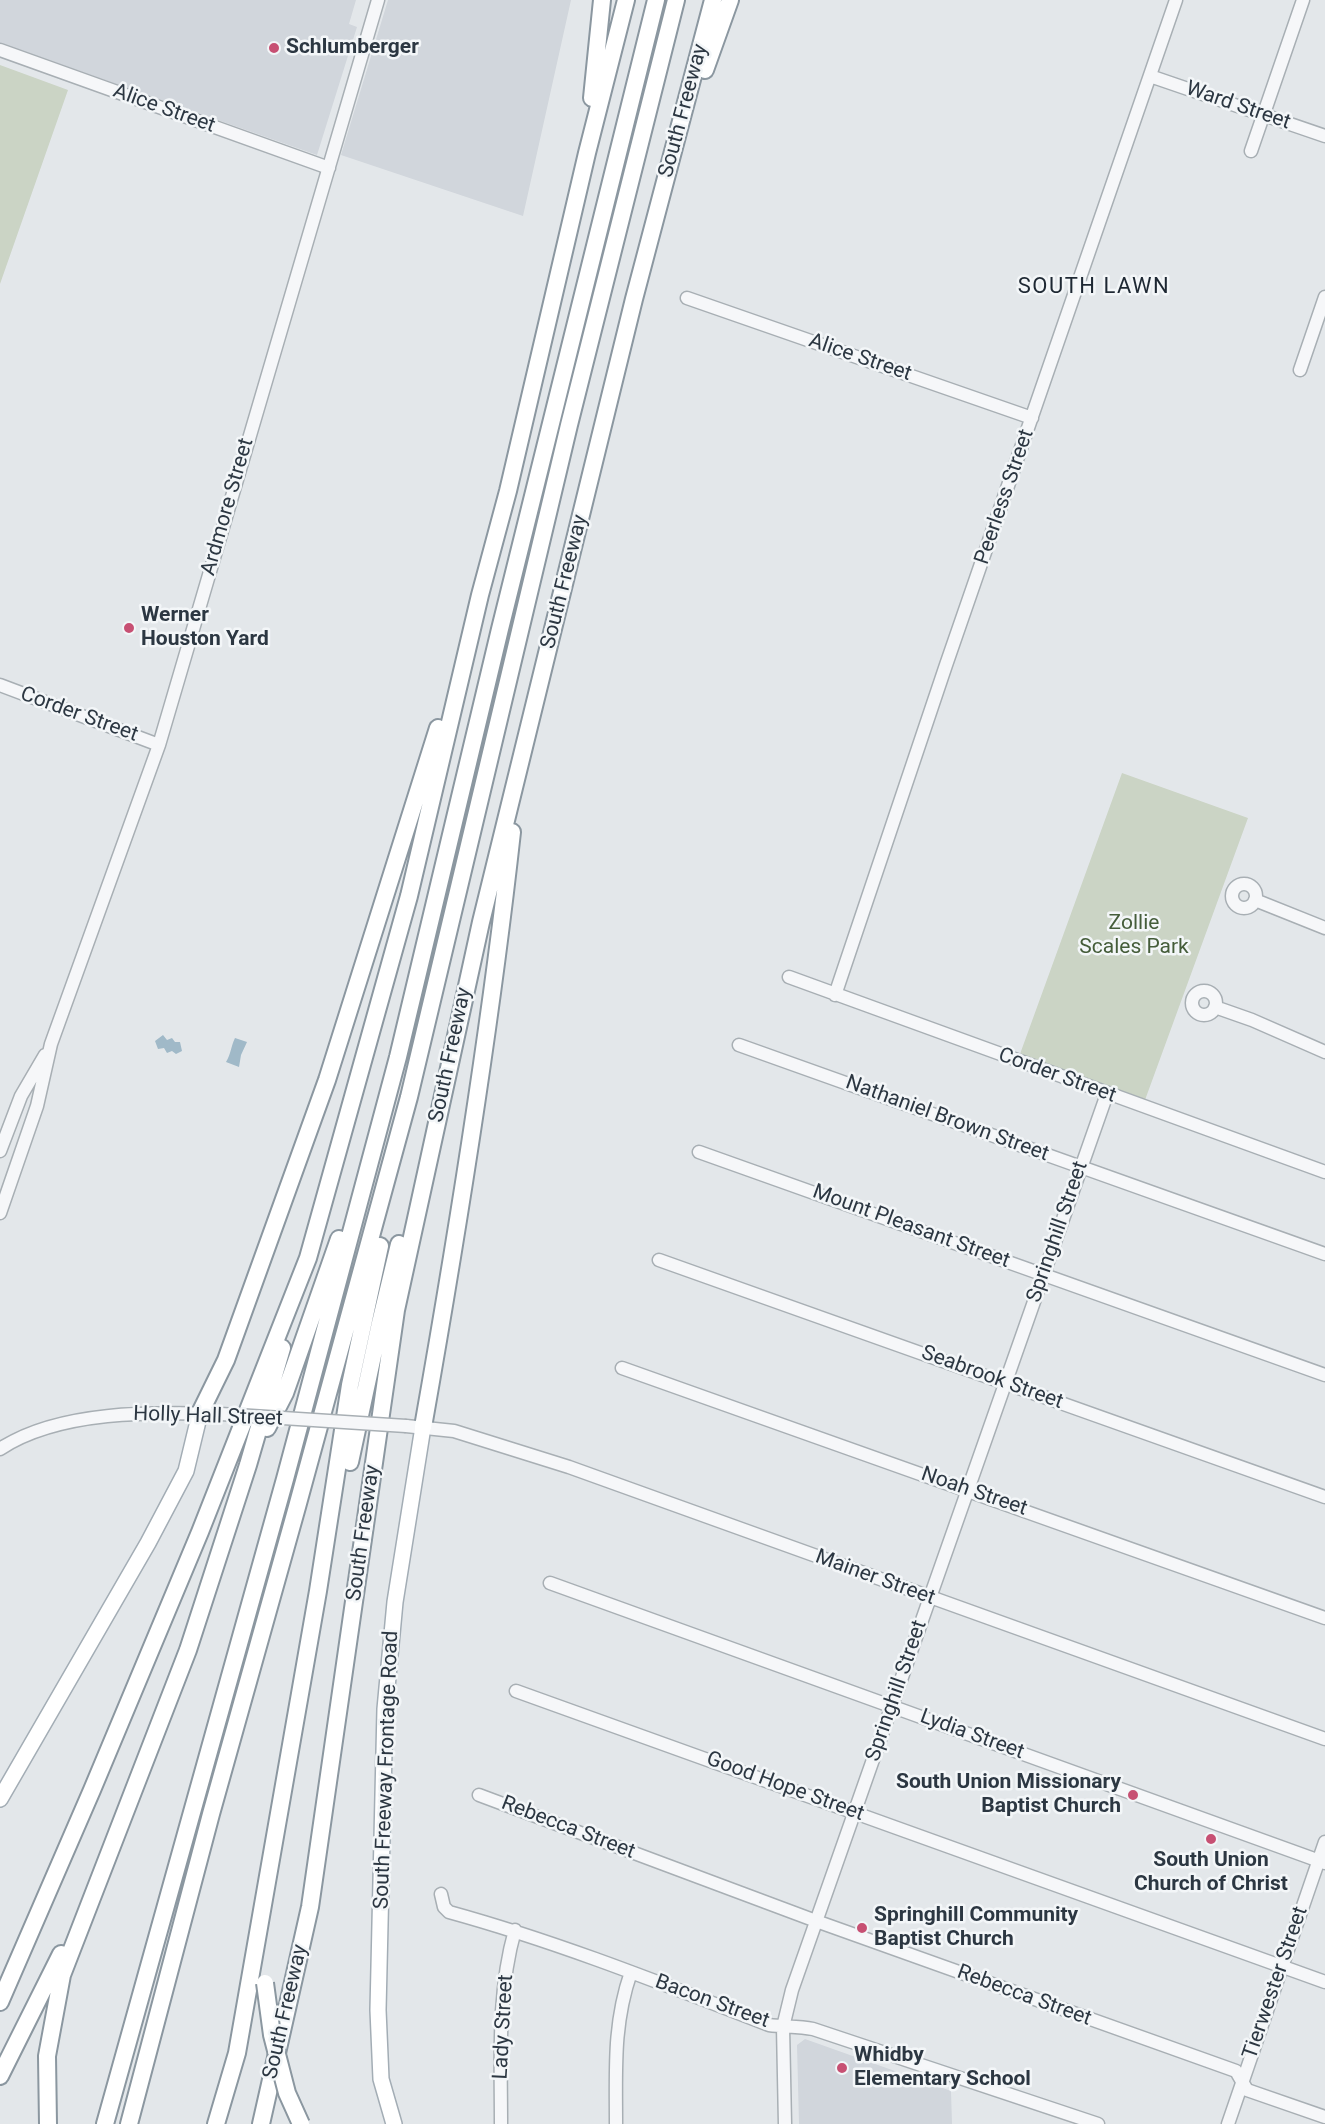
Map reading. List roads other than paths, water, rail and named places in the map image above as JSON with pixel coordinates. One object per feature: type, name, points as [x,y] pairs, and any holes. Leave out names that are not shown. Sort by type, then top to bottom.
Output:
[{"type":"highway","points":[[587,153],[602,0]]},
{"type":"highway","points":[[48,2124],[47,2056],[62,1975],[188,1650],[249,1465],[409,896],[480,595],[508,491],[587,153],[626,0]]},
{"type":"highway","points":[[105,2124],[285,1479],[398,1057],[497,641],[656,0]]},
{"type":"highway","points":[[129,2124],[214,1802],[409,1097],[569,424],[676,0]]},
{"type":"highway","name":"South Freeway","points":[[261,2124],[310,1907],[396,1310],[481,922],[634,299],[714,0]]},
{"type":"highway","points":[[668,173],[730,0]]},
{"type":"highway","points":[[200,1413],[226,1360],[337,1050],[480,595]]},
{"type":"highway","points":[[414,1426],[444,1310],[498,949],[520,765]]},
{"type":"highway","points":[[249,1465],[285,1393],[298,1359],[350,1209],[383,1084],[398,1057]]},
{"type":"highway","points":[[318,1591],[410,1203],[443,1092]]},
{"type":"highway","points":[[216,2124],[230,2085],[257,1984],[258,1936],[318,1591],[350,1385],[380,1244],[381,1200]]},
{"type":"highway","points":[[0,2002],[196,1542],[308,1258]]},
{"type":"highway","points":[[0,2076],[104,1864]]},
{"type":"highway","points":[[257,1984],[287,2093],[301,2124]]},
{"type":"main road","points":[[0,1800],[148,1543],[186,1471],[200,1413]]},
{"type":"main road","name":"South Freeway Frontage Road","points":[[394,2124],[381,2079],[378,2010],[385,1708],[414,1426]]},
{"type":"street","name":"Ardmore Street","points":[[0,1213],[37,1106],[51,1044],[159,745],[378,0]]},
{"type":"street","name":"Peerless Street","points":[[835,995],[946,665],[1176,0]]},
{"type":"street","points":[[1251,151],[1265,116],[1303,0]]},
{"type":"street","name":"Alice Street","points":[[0,50],[329,168]]},
{"type":"street","name":"Ward Street","points":[[1150,76],[1325,136]]},
{"type":"street","points":[[1300,370],[1325,297]]},
{"type":"street","name":"Alice Street","points":[[687,298],[1032,418]]},
{"type":"street","name":"Corder Street","points":[[0,686],[159,745]]},
{"type":"street","points":[[1255,900],[1325,928]]},
{"type":"street","name":"Corder Street","points":[[789,977],[1325,1172]]},
{"type":"street","points":[[1215,1007],[1252,1020],[1325,1052]]},
{"type":"street","name":"Ardmore Street","points":[[0,1151],[21,1096],[51,1044]]},
{"type":"street","name":"Nathaniel Brown Street","points":[[739,1045],[1325,1254]]},
{"type":"street","name":"Springhill Street","points":[[785,2124],[783,2027],[792,1990],[1107,1094]]},
{"type":"street","name":"Mount Pleasant Street","points":[[699,1152],[1325,1375]]},
{"type":"street","name":"Seabrook Street","points":[[659,1260],[1325,1497]]},
{"type":"street","name":"Noah Street","points":[[622,1368],[1325,1618]]},
{"type":"street","name":"Holly Hall Street","points":[[0,1449],[10,1442],[62,1423],[123,1414],[200,1413],[414,1426]]},
{"type":"street","name":"Mainer Street","points":[[414,1426],[454,1431],[569,1467],[1325,1739]]},
{"type":"street","name":"Lydia Street","points":[[550,1583],[1322,1862]]},
{"type":"street","name":"Good Hope Street","points":[[516,1691],[1325,1982]]},
{"type":"street","name":"Rebecca Street","points":[[479,1795],[816,1921],[1236,2072],[1247,2090],[1325,2118]]},
{"type":"street","name":"Tierwester Street","points":[[1228,2124],[1322,1862],[1325,1842]]},
{"type":"street","name":"Bacon Street","points":[[441,1894],[444,1907],[449,1912],[515,1930],[769,2025],[813,2029],[1098,2124]]},
{"type":"street","name":"Lady Street","points":[[501,2124],[503,1989],[507,1958],[515,1930]]},
{"type":"street","points":[[616,2124],[618,2019],[622,1997],[631,1972]]},
{"type":"water","points":[[163,1035],[167,1040],[172,1038],[175,1042],[180,1042],[182,1051],[176,1054],[172,1051],[167,1053],[164,1048],[158,1049],[155,1041]]},
{"type":"water","points":[[235,1038],[247,1042],[239,1067],[226,1062]]},
{"type":"place","name":"Schlumberger","points":[[274,48]]},
{"type":"place","name":"Werner Houston Yard","points":[[129,628]]},
{"type":"place","name":"South Union Missionary Baptist Church","points":[[1133,1795]]},
{"type":"place","name":"South Union Church of Christ","points":[[1211,1839]]},
{"type":"place","name":"Springhill Community Baptist Church","points":[[862,1928]]},
{"type":"place","name":"Whidby Elementary School","points":[[842,2068]]},
{"type":"district","name":"SOUTH LAWN","points":[[1094,287]]},
{"type":"park label","name":"Zollie Scales Park","points":[[1134,936]]}]
